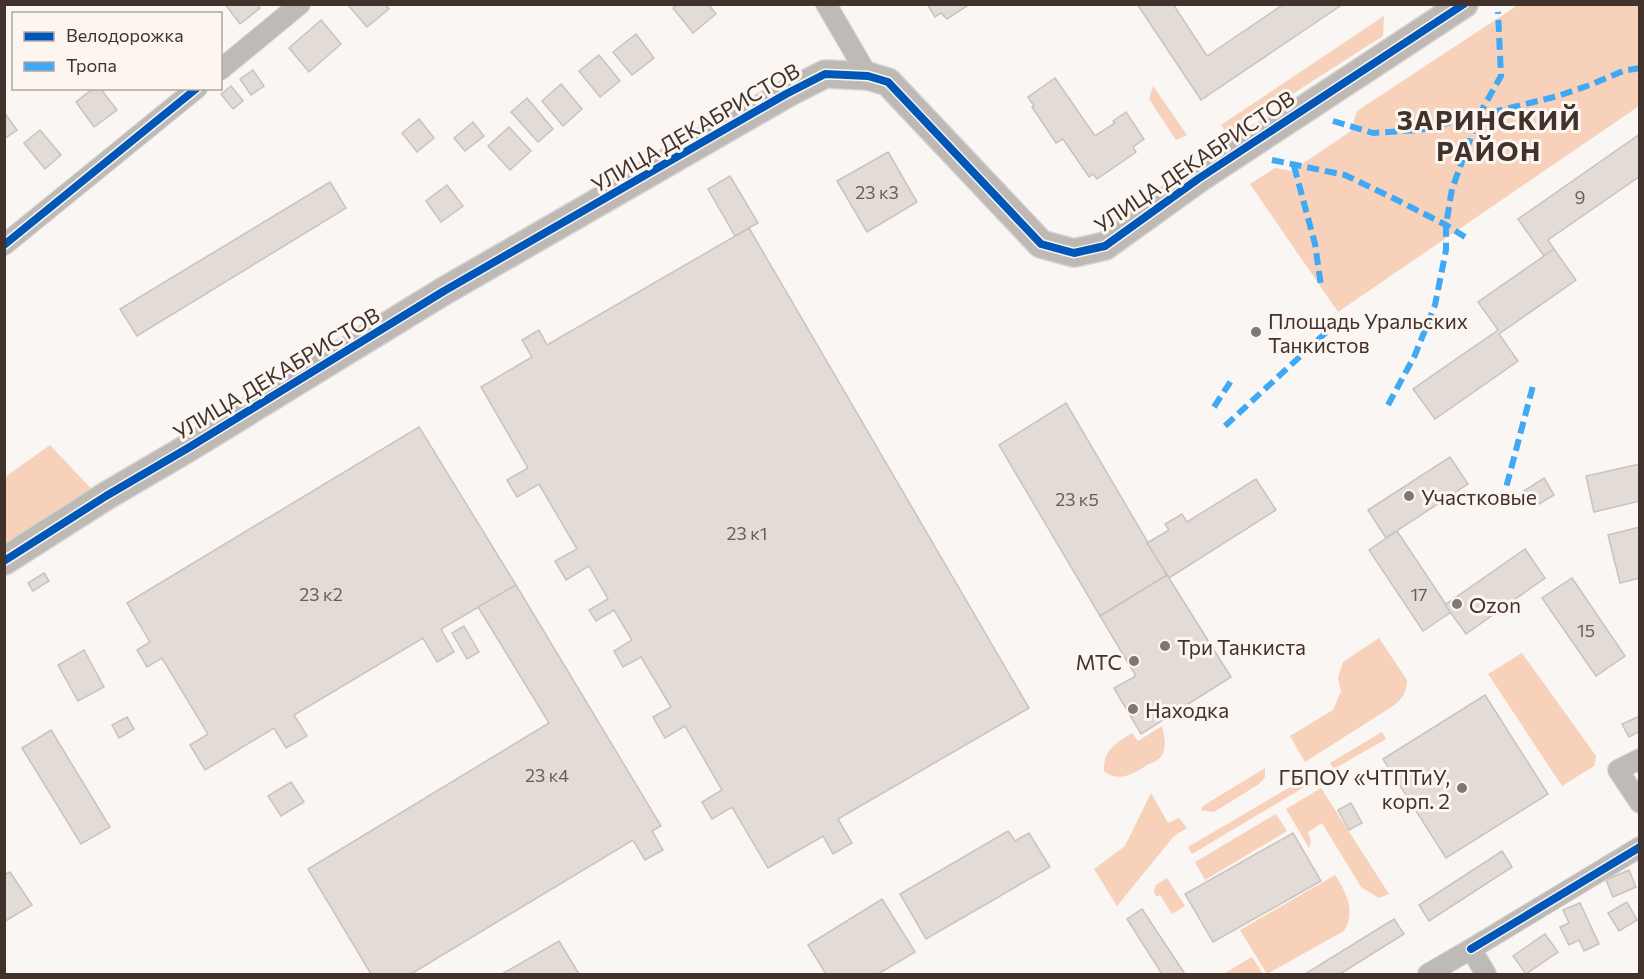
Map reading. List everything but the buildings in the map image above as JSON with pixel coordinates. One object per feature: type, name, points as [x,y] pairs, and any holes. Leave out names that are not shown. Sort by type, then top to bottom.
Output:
[{"type":"street","points":[[222,67],[300,4]]},
{"type":"street","points":[[826,4],[868,76]]},
{"type":"street","name":"УЛИЦА ДЕКАБРИСТОВ","points":[[4,561],[106,496],[444,291],[786,94],[825,74],[868,76],[888,82],[1041,244],[1074,253],[1105,246],[1198,179],[1464,4]]},
{"type":"street","points":[[4,245],[195,90]]},
{"type":"street","points":[[1640,759],[1618,770],[1640,802]]},
{"type":"street","points":[[1428,975],[1640,847]]},
{"type":"street","points":[[1471,949],[1486,975]]},
{"type":"shaded area","points":[[1518,5],[1639,5],[1639,106],[1338,312],[1250,184],[1275,168],[1292,171],[1351,131],[1357,111]]},
{"type":"shaded area","points":[[1384,16],[1383,36],[1228,135],[1221,125]]},
{"type":"shaded area","points":[[1153,86],[1187,135],[1176,140],[1149,99]]},
{"type":"shaded area","points":[[50,445],[97,495],[5,555],[5,477]]},
{"type":"shaded area","points":[[1379,638],[1407,680],[1403,695],[1393,706],[1305,762],[1290,736],[1333,710],[1341,691],[1338,678],[1343,662]]},
{"type":"shaded area","points":[[1522,653],[1596,756],[1594,766],[1562,786],[1488,674]]},
{"type":"shaded area","points":[[1162,726],[1165,747],[1159,759],[1126,776],[1109,775],[1104,771],[1108,753],[1115,744],[1132,733],[1138,741]]},
{"type":"shaded area","points":[[1382,732],[1386,739],[1334,769],[1330,763]]},
{"type":"shaded area","points":[[1265,768],[1265,777],[1259,784],[1214,812],[1201,810],[1203,806]]},
{"type":"shaded area","points":[[1302,780],[1306,786],[1192,854],[1188,847]]},
{"type":"shaded area","points":[[1321,788],[1389,894],[1379,898],[1361,887],[1322,823],[1308,832],[1311,842],[1309,848],[1286,809]]},
{"type":"shaded area","points":[[1151,793],[1168,823],[1179,818],[1187,828],[1174,836],[1117,906],[1094,869],[1125,846]]},
{"type":"shaded area","points":[[1276,814],[1287,831],[1205,880],[1195,862]]},
{"type":"shaded area","points":[[1335,875],[1348,902],[1348,924],[1344,931],[1267,974],[1240,930]]},
{"type":"shaded area","points":[[1167,878],[1185,906],[1172,914],[1160,895],[1157,897],[1154,892],[1156,885]]},
{"type":"shaded area","points":[[1252,957],[1263,974],[1223,974]]},
{"type":"marked path","points":[[1388,405],[1415,355],[1435,305],[1446,250],[1446,225],[1452,189],[1479,115],[1501,76],[1498,12]]},
{"type":"marked path","points":[[1333,121],[1373,133],[1420,130],[1558,96],[1623,71],[1640,68]]},
{"type":"marked path","points":[[1272,160],[1345,175],[1446,225],[1465,237]]},
{"type":"marked path","points":[[1294,166],[1315,244],[1321,286]]},
{"type":"marked path","points":[[1225,426],[1334,325]]},
{"type":"marked path","points":[[1214,407],[1231,381]]},
{"type":"marked path","points":[[1502,503],[1534,382]]},
{"type":"cycle path","points":[[4,561],[106,496],[444,291],[786,94],[825,74],[868,76],[888,82],[1041,244],[1074,253],[1105,246],[1198,179],[1464,4]]},
{"type":"cycle path","points":[[4,245],[195,90]]},
{"type":"cycle path","points":[[1471,949],[1640,847]]},
{"type":"place","name":"Площадь Уральских Танкистов","points":[[1256,332]]},
{"type":"place","name":"Участковые","points":[[1409,496]]},
{"type":"place","name":"Ozon","points":[[1457,604]]},
{"type":"place","name":"Три Танкиста","points":[[1165,646]]},
{"type":"place","name":"МТС","points":[[1134,661]]},
{"type":"place","name":"Находка","points":[[1133,709]]},
{"type":"place","name":"ГБПОУ «ЧТПТиУ, корп. 2","points":[[1462,788]]},
{"type":"district","name":"ЗАРИНСКИЙ РАЙОН","points":[[1489,134]]}]
